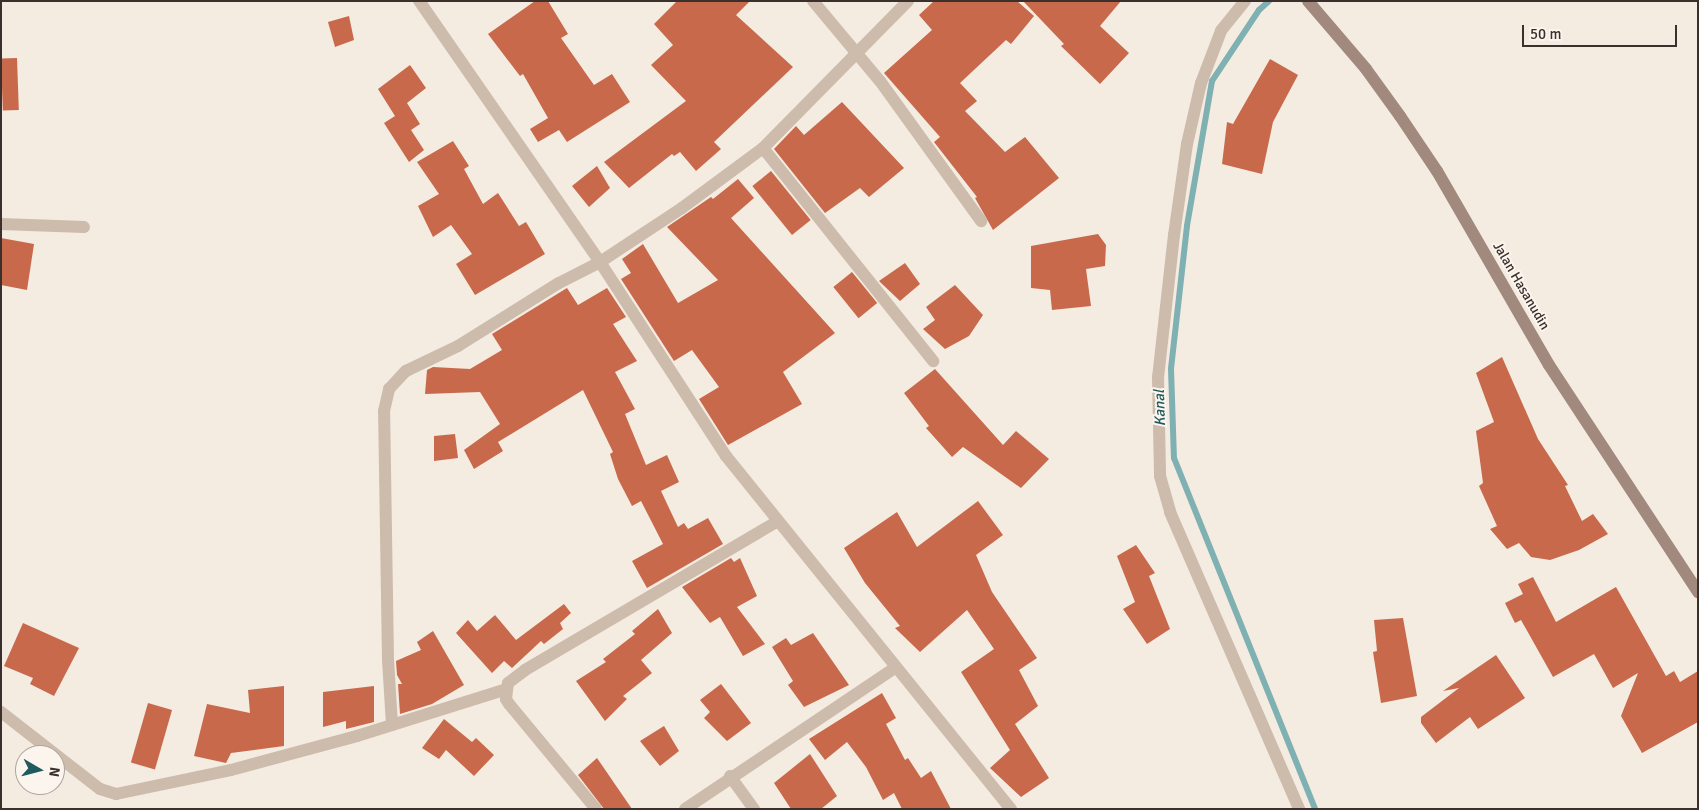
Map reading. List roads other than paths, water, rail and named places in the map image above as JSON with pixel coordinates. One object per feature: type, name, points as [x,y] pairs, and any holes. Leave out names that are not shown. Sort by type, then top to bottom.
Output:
[{"type":"main road","name":"Jalan Hasanudin","points":[[1308,1],[1366,69],[1437,172],[1549,365],[1698,592]]},
{"type":"street","points":[[419,1],[600,262],[676,382],[776,522],[1011,809]]},
{"type":"street","points":[[813,1],[858,53],[934,153],[981,221]]},
{"type":"street","points":[[392,725],[388,660],[384,411],[389,389],[406,371],[458,346],[559,283],[600,262],[682,208],[763,148],[908,1]]},
{"type":"street","points":[[1245,1],[1221,31],[1202,83],[1187,144],[1174,235],[1158,377],[1160,467],[1170,512],[1299,809]]},
{"type":"street","points":[[763,148],[933,362]]},
{"type":"street","points":[[1,224],[84,227]]},
{"type":"street","points":[[596,809],[509,704],[508,684],[525,670],[776,522]]},
{"type":"street","points":[[685,809],[730,776],[896,667]]},
{"type":"street","points":[[1,712],[100,789],[116,794],[231,770],[392,725],[507,689]]},
{"type":"street","points":[[730,776],[754,809]]},
{"type":"waterway","name":"Kanal","points":[[1269,1],[1259,10],[1212,81],[1187,226],[1171,369],[1174,458],[1315,809]]}]
